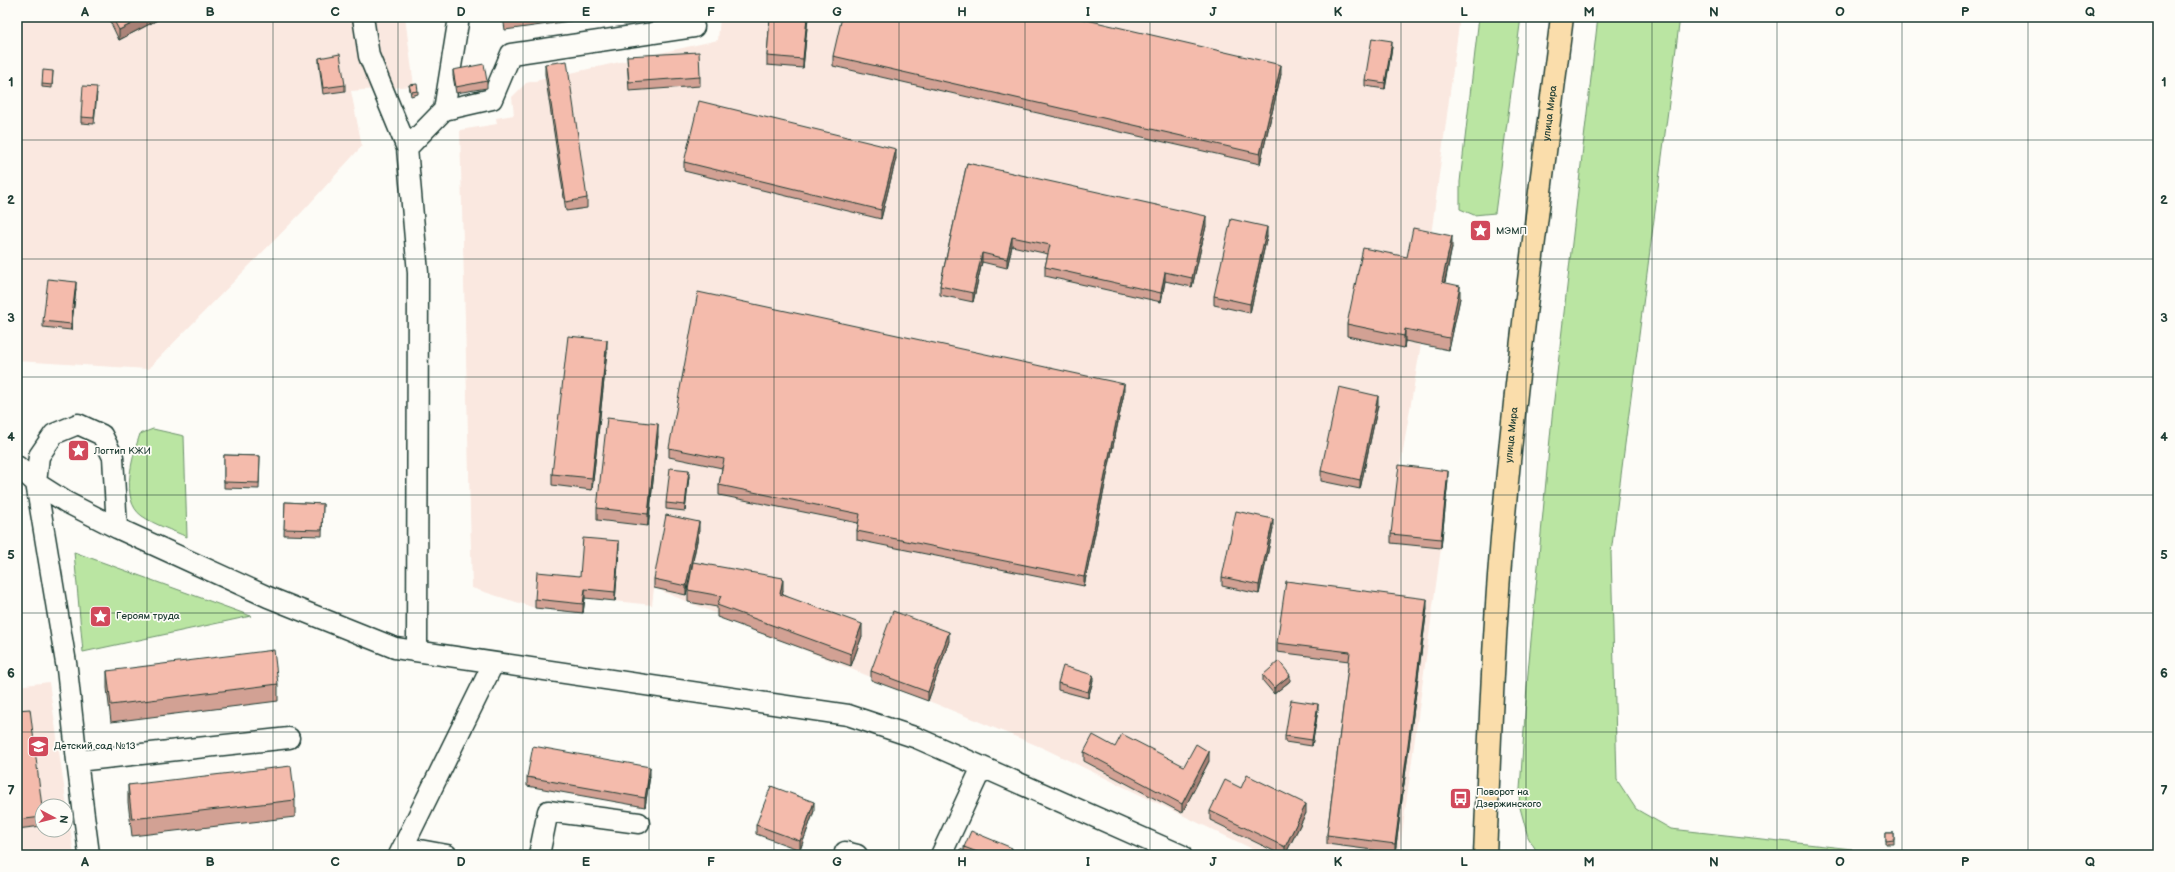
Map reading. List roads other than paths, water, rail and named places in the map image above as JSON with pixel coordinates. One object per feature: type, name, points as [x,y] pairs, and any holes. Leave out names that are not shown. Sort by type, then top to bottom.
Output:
[{"type":"main road","name":"улица Мира","points":[[1485,855],[1494,651],[1504,516],[1536,227],[1562,17]]},
{"type":"street","points":[[363,17],[370,56],[407,148],[418,273],[417,651]]},
{"type":"street","points":[[444,110],[458,17]]},
{"type":"street","points":[[407,148],[444,110],[492,99],[511,54],[694,27]]},
{"type":"street","points":[[89,854],[67,669],[36,483],[39,456],[54,434],[78,424],[102,435],[113,457],[117,528]]},
{"type":"street","points":[[17,466],[36,483],[66,502],[117,528],[268,597],[395,648],[493,664],[848,715],[917,738],[1181,855]]},
{"type":"street","points":[[447,855],[401,851],[493,664]]},
{"type":"street","points":[[77,761],[289,738]]},
{"type":"street","points":[[941,855],[982,767]]},
{"type":"street","points":[[539,855],[548,811],[639,823]]},
{"type":"place","name":"МЭМП","points":[[1480,231]]},
{"type":"place","name":"Логтип КЖИ","points":[[79,451]]},
{"type":"place","name":"Героям труда","points":[[101,616]]},
{"type":"place","name":"Детский сад №13","points":[[38,746]]},
{"type":"place","name":"Поворот на Дзержинского","points":[[1460,798]]}]
